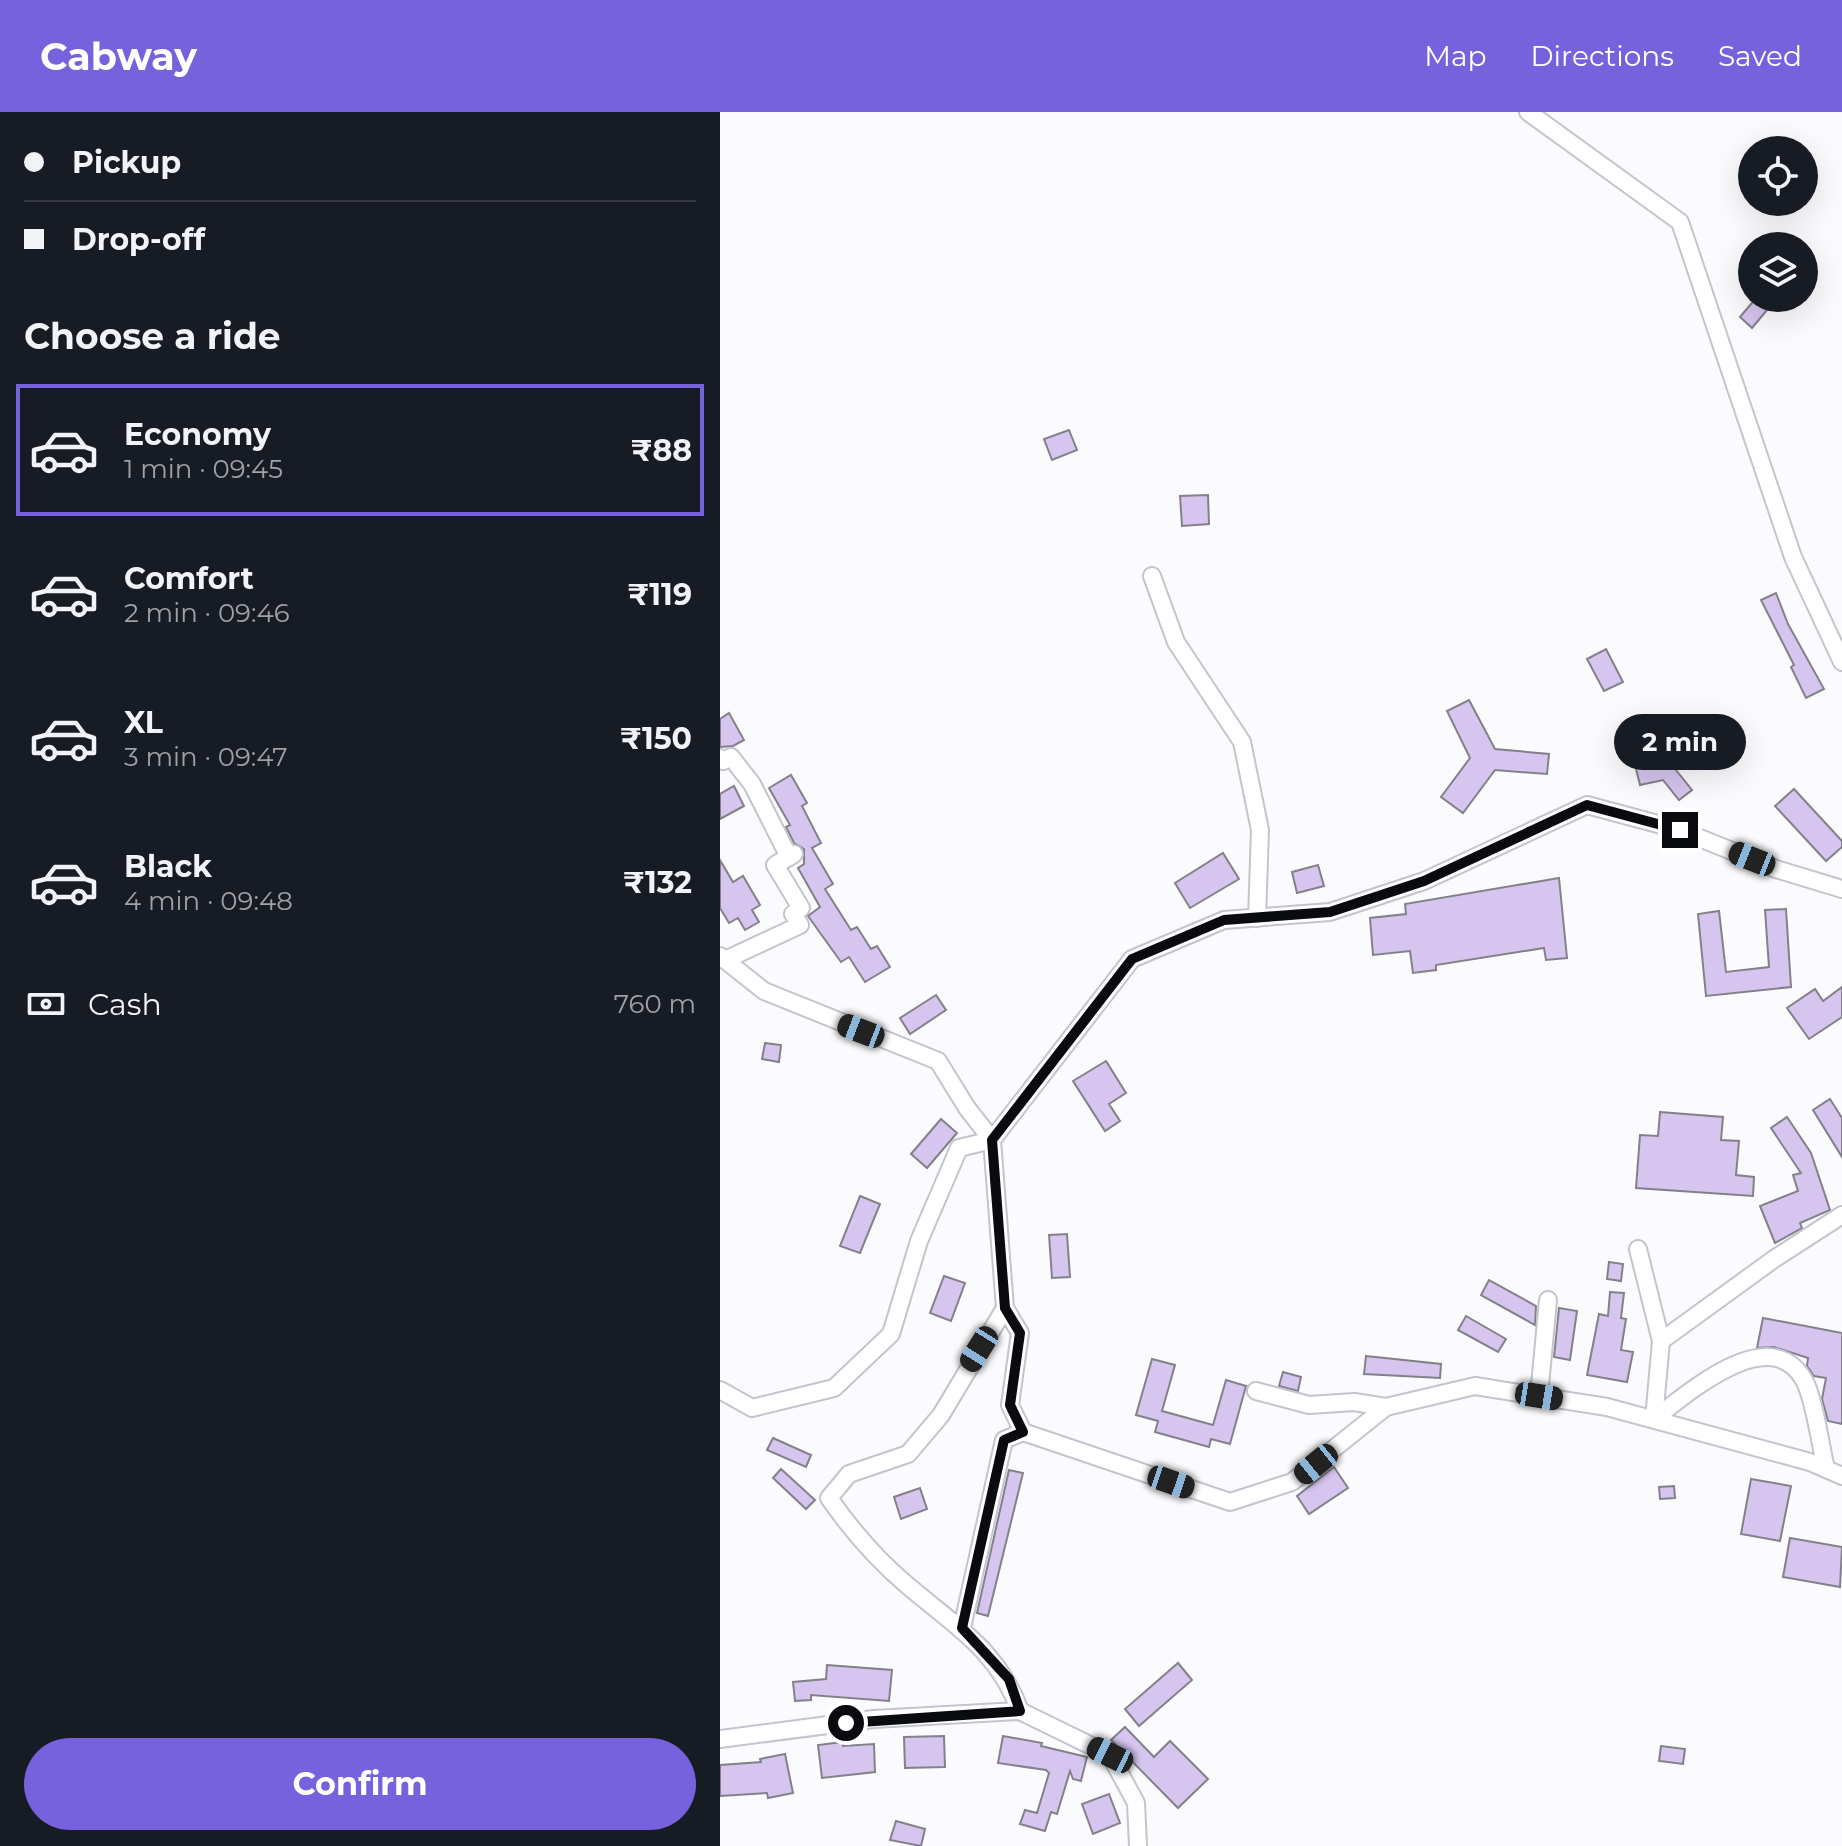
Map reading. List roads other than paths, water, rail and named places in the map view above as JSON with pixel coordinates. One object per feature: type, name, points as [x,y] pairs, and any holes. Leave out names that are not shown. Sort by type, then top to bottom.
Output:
[{"type":"street","points":[[1528,112],[1680,222],[1793,557],[1842,662]]},
{"type":"street","points":[[1152,576],[1176,642],[1242,742],[1260,830],[1257,918]]},
{"type":"street","points":[[720,758],[723,761],[731,757],[752,784],[791,855],[775,865],[801,908],[793,914],[800,925],[723,958],[764,991],[938,1061],[967,1108],[992,1140],[1005,1308],[1020,1333],[1010,1405],[1023,1432]]},
{"type":"street","points":[[720,1390],[752,1408],[834,1388],[891,1334],[919,1241],[959,1148],[992,1140],[1132,959],[1224,920],[1330,912],[1411,885],[1587,805],[1680,830],[1776,869],[1842,889]]},
{"type":"street","points":[[1661,1341],[1774,1259],[1842,1215]]},
{"type":"street","points":[[1638,1249],[1661,1341],[1654,1419]]},
{"type":"street","points":[[1539,1396],[1548,1300]]},
{"type":"street","points":[[1005,1308],[941,1415],[908,1454],[849,1474],[829,1498],[858,1539],[907,1585],[962,1628],[1009,1679],[1020,1711]]},
{"type":"street","points":[[1654,1419],[1695,1388],[1750,1356],[1785,1361],[1804,1380],[1834,1473]]},
{"type":"street","points":[[1256,1391],[1309,1405],[1354,1402],[1386,1407],[1475,1386],[1607,1407],[1834,1473]]},
{"type":"street","points":[[962,1628],[1004,1440],[1023,1432],[1230,1502],[1292,1482],[1386,1407]]},
{"type":"street","points":[[720,1739],[874,1719],[1020,1711],[1110,1755],[1136,1803],[1138,1846]]}]
